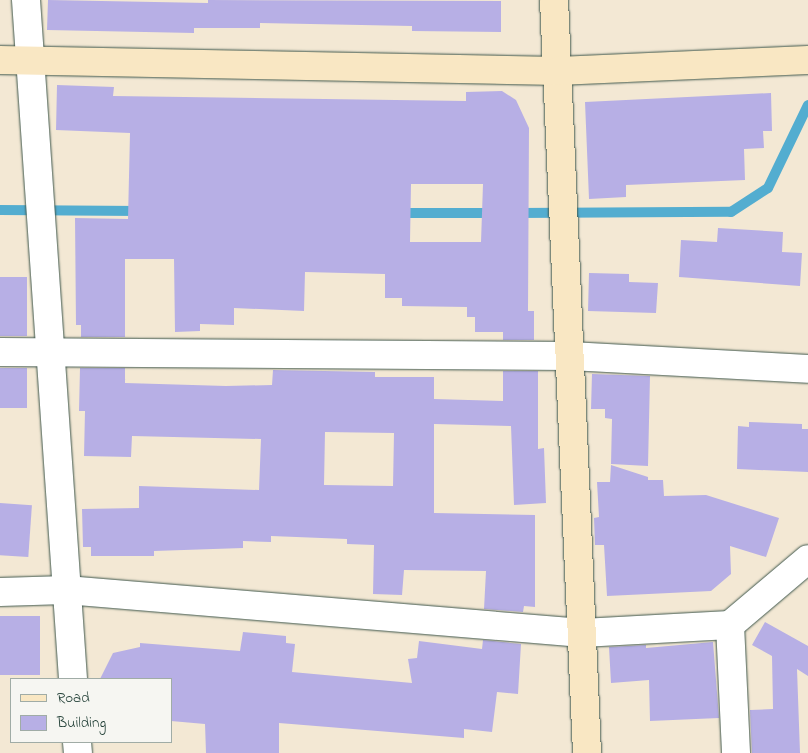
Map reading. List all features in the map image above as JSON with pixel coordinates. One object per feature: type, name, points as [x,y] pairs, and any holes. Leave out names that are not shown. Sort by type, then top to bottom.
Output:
[{"type":"street","points":[[26,0],[72,678]]},
{"type":"street","points":[[554,0],[587,753]]},
{"type":"street","points":[[0,60],[558,71],[808,60]]},
{"type":"street","points":[[0,352],[570,356],[808,369]]},
{"type":"street","points":[[0,592],[66,590],[582,633],[730,625],[808,559]]},
{"type":"street","points":[[730,625],[736,753]]},
{"type":"building","points":[[48,0],[208,3],[208,0],[501,1],[501,32],[412,31],[412,26],[260,23],[260,28],[194,28],[194,33],[47,30]]},
{"type":"building","points":[[57,85],[114,87],[113,96],[466,101],[466,92],[502,91],[516,100],[529,128],[528,311],[534,311],[534,340],[503,340],[503,332],[475,332],[475,317],[467,317],[467,307],[402,306],[402,298],[385,298],[385,274],[305,272],[304,311],[234,308],[234,325],[200,324],[200,331],[175,332],[174,259],[125,259],[125,337],[81,337],[81,325],[76,325],[75,218],[128,219],[130,133],[56,130]],"holes":[[[411,184],[483,184],[481,242],[410,242]]]},
{"type":"building","points":[[771,93],[772,131],[763,131],[764,148],[744,149],[745,180],[626,185],[626,197],[589,199],[585,102]]},
{"type":"building","points":[[718,228],[783,232],[782,252],[802,253],[800,286],[679,277],[681,240],[717,242]]},
{"type":"building","points":[[589,273],[629,274],[629,282],[658,283],[656,313],[588,311]]},
{"type":"building","points":[[0,277],[27,277],[27,336],[0,336]]},
{"type":"building","points":[[0,368],[27,368],[27,408],[0,408]]},
{"type":"building","points":[[80,368],[125,368],[125,383],[226,386],[272,385],[273,370],[375,372],[375,377],[434,377],[434,399],[503,401],[503,371],[538,371],[538,449],[544,448],[546,503],[514,505],[511,426],[434,424],[434,513],[535,515],[535,607],[524,606],[523,612],[484,609],[486,571],[404,570],[402,595],[373,594],[374,545],[347,544],[347,539],[271,536],[271,542],[243,541],[243,548],[154,551],[154,556],[91,556],[91,547],[83,547],[82,509],[139,508],[139,486],[259,490],[261,439],[132,436],[131,457],[84,456],[85,411],[79,411]],"holes":[[[325,432],[394,433],[393,486],[324,485]]]},
{"type":"building","points":[[592,374],[650,376],[648,466],[611,464],[612,419],[605,418],[605,409],[591,409]]},
{"type":"building","points":[[749,422],[802,424],[802,429],[808,429],[808,472],[737,469],[738,426],[749,427]]},
{"type":"building","points":[[611,465],[648,477],[648,480],[663,480],[664,496],[706,495],[779,518],[766,557],[730,546],[731,574],[711,591],[607,596],[604,545],[595,545],[594,518],[599,517],[597,482],[610,482]]},
{"type":"building","points":[[0,503],[32,505],[28,557],[0,555]]},
{"type":"building","points":[[0,616],[40,616],[40,675],[0,675]]},
{"type":"building","points":[[765,622],[808,646],[808,676],[797,669],[800,753],[752,753],[750,710],[773,709],[772,656],[752,645]]},
{"type":"building","points":[[243,632],[286,636],[286,643],[295,644],[292,672],[412,683],[408,659],[417,658],[419,641],[482,649],[483,640],[521,644],[518,694],[497,692],[492,732],[464,729],[464,738],[279,723],[279,753],[206,753],[205,724],[172,721],[172,678],[100,678],[113,653],[140,647],[140,643],[240,651]]},
{"type":"building","points":[[713,642],[719,718],[650,721],[649,680],[611,683],[609,647],[646,645],[646,648]]},
{"type":"waterway","points":[[516,213],[731,212],[768,188],[808,105]]},
{"type":"waterway","points":[[0,210],[141,211]]},
{"type":"waterway","points":[[398,213],[494,213]]}]
